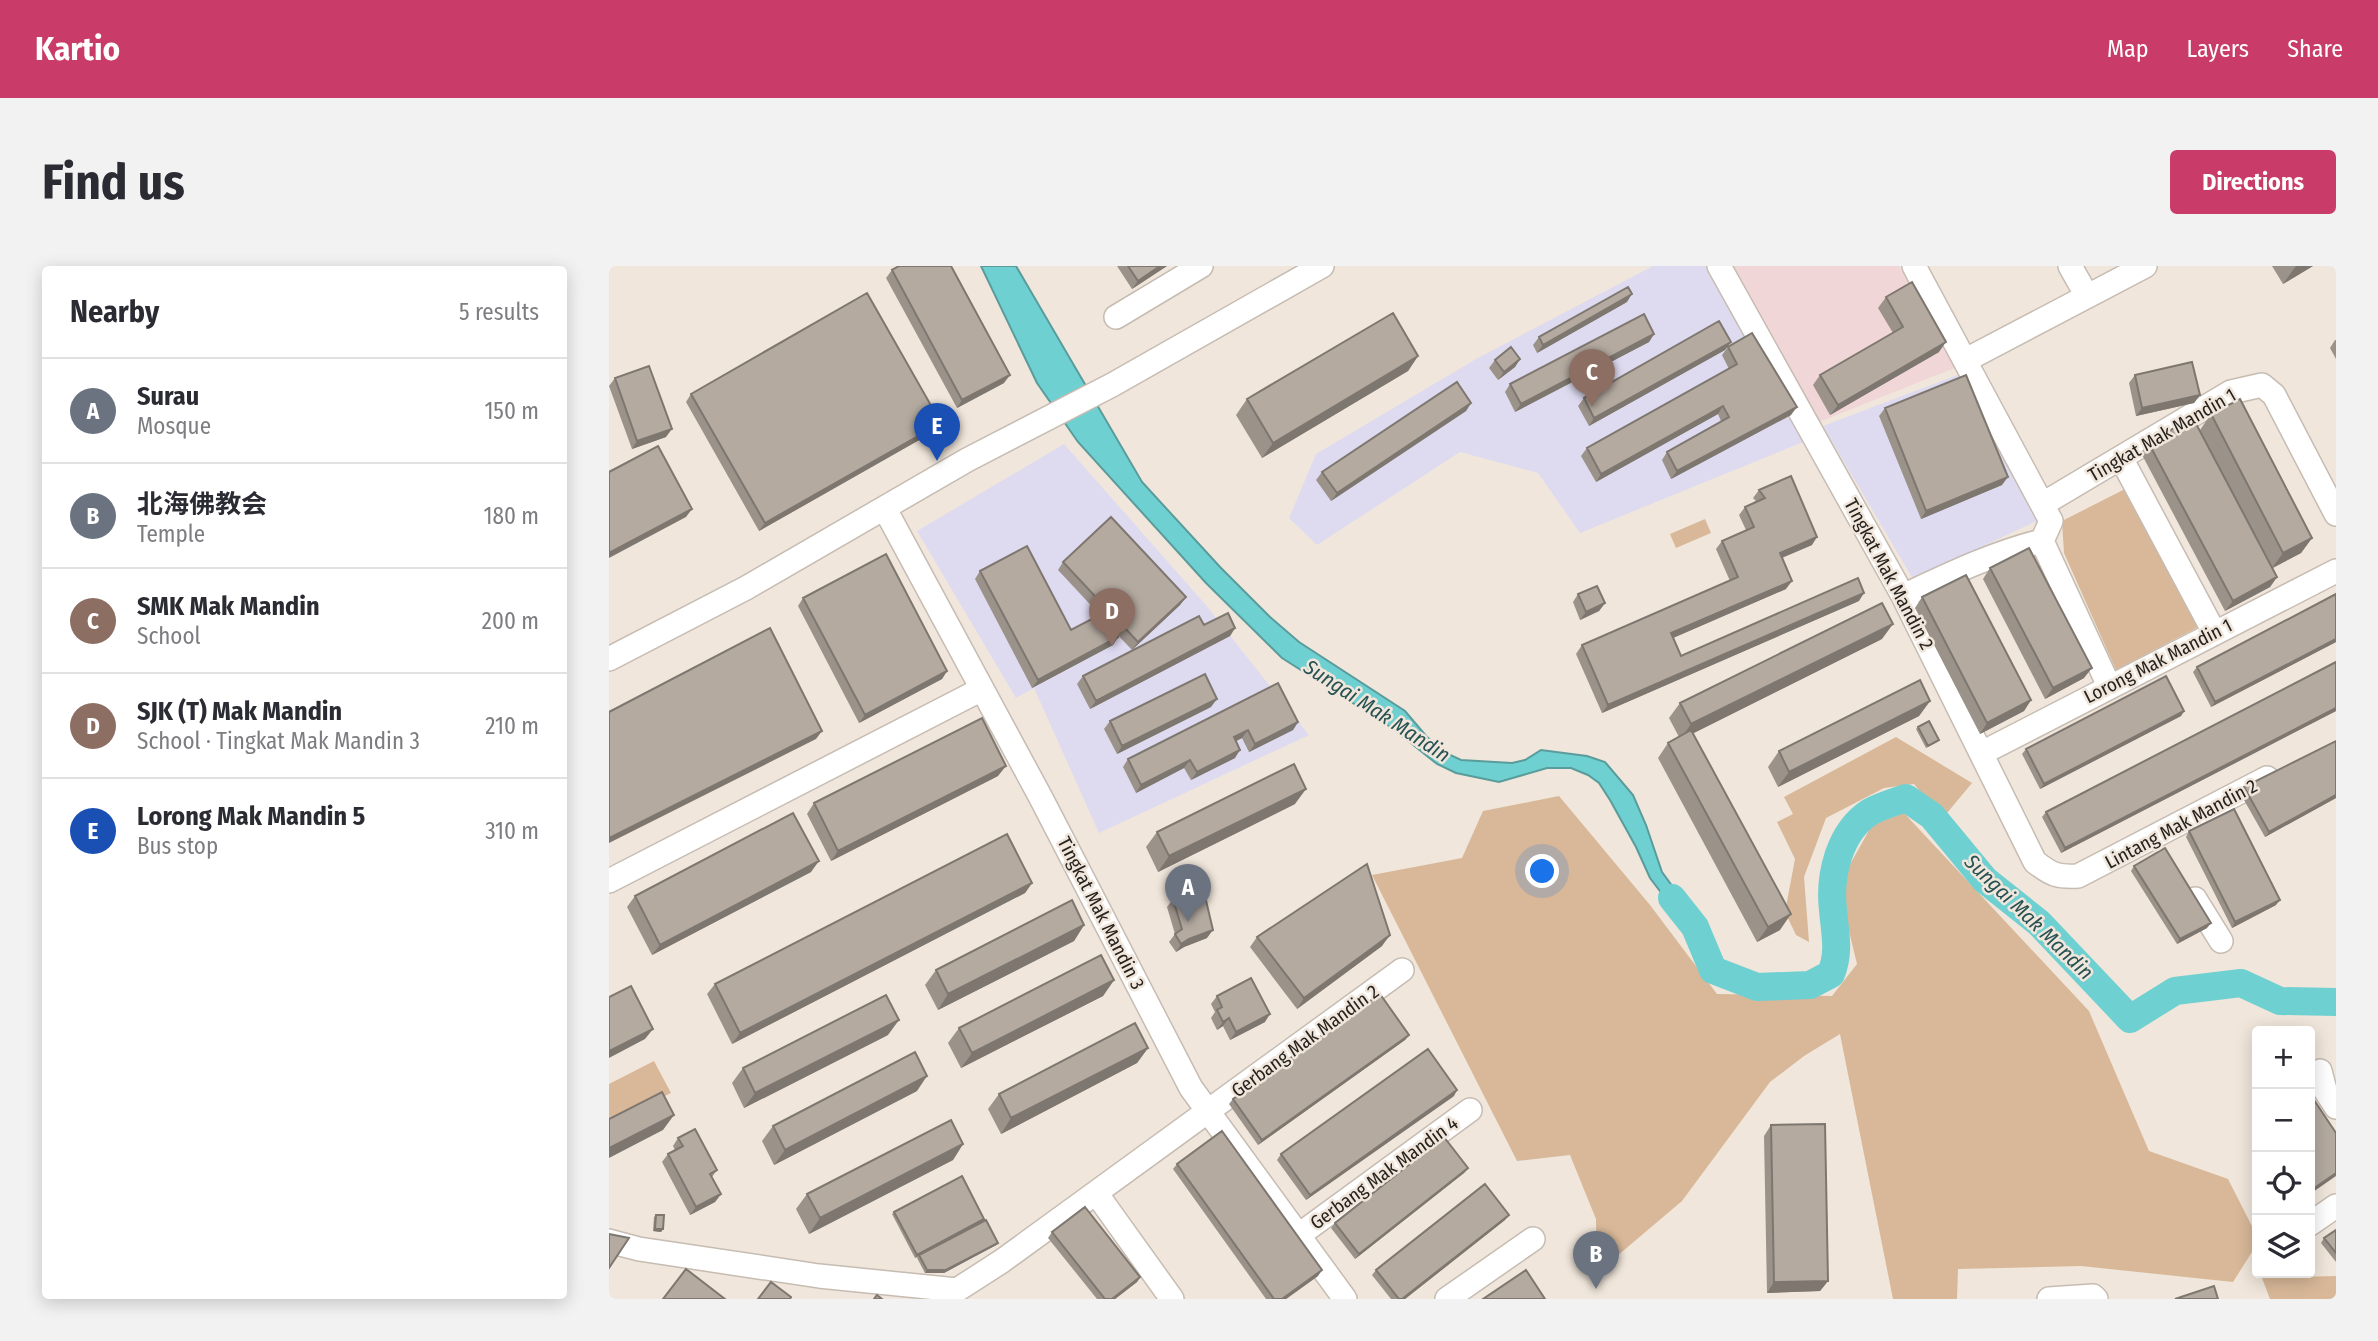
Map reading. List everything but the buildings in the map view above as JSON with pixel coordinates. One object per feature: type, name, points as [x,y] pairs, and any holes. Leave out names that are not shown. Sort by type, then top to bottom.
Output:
[{"type":"street","points":[[1115,317],[1201,266]]},
{"type":"street","points":[[609,659],[746,588],[967,460],[1112,385],[1322,266]]},
{"type":"street","name":"Tingkat Mak Mandin 2","points":[[1719,266],[1903,596],[2035,862],[2060,877]]},
{"type":"street","points":[[1915,266],[2051,521],[2042,541],[2109,686]]},
{"type":"street","points":[[2070,266],[2087,296]]},
{"type":"street","points":[[1966,360],[2145,266]]},
{"type":"street","name":"Tingkat Mak Mandin 1","points":[[2043,504],[2231,392],[2262,385],[2274,395],[2336,514]]},
{"type":"street","points":[[2121,458],[2214,632]]},
{"type":"street","name":"Tingkat Mak Mandin 3","points":[[885,509],[1041,798],[1191,1088],[1345,1299]]},
{"type":"street","points":[[1903,596],[1960,570],[2042,541]]},
{"type":"street","name":"Lorong Mak Mandin 1","points":[[1982,753],[2336,571]]},
{"type":"street","points":[[609,881],[982,689]]},
{"type":"street","name":"Lintang Mak Mandin 2","points":[[2060,877],[2078,876],[2094,869],[2288,767]]},
{"type":"street","points":[[2156,836],[2170,859]]},
{"type":"street","points":[[2185,883],[2221,941]]},
{"type":"street","name":"Gerbang Mak Mandin 2","points":[[609,1241],[639,1250],[820,1276],[957,1290],[1002,1261],[1402,970]]},
{"type":"street","points":[[2320,1071],[2325,1090],[2336,1107]]},
{"type":"street","name":"Gerbang Mak Mandin 4","points":[[1299,1235],[1470,1110]]},
{"type":"street","points":[[1096,1193],[1172,1299]]},
{"type":"street","points":[[2315,1221],[2336,1206]]},
{"type":"street","points":[[1447,1299],[1533,1239]]},
{"type":"street","points":[[2049,1299],[2094,1298]]},
{"type":"shaded area","points":[[1653,266],[1705,266],[1808,440],[1580,533],[1538,473],[1460,452],[1317,545],[1289,518],[1316,454],[1476,359]]},
{"type":"shaded area","points":[[1731,266],[1899,266],[1957,367],[1819,422]]},
{"type":"shaded area","points":[[1960,374],[2039,520],[1913,579],[1823,426]]},
{"type":"shaded area","points":[[1064,444],[1205,604],[1309,735],[1099,833],[1034,688],[1016,698],[917,531]]},
{"type":"shaded area","points":[[2127,488],[2200,626],[2116,670],[2064,553],[2062,521]]},
{"type":"shaded area","points":[[1705,519],[1711,533],[1676,548],[1670,534]]},
{"type":"shaded area","points":[[1896,737],[1972,783],[1942,819],[1914,784],[1884,788],[1826,818],[1804,877],[1809,942],[1796,935],[1785,912],[1795,859],[1777,822],[1793,814],[1784,797]]},
{"type":"shaded area","points":[[1559,796],[1650,905],[1717,994],[1832,996],[1857,964],[1838,886],[1872,825],[1904,813],[2089,1011],[2149,1151],[2228,1179],[2252,1226],[2252,1252],[2233,1282],[2081,1266],[1958,1269],[1957,1299],[1893,1299],[1840,1034],[1804,1056],[1770,1082],[1682,1201],[1597,1273],[1596,1219],[1570,1155],[1517,1161],[1372,875],[1462,858],[1483,811]]},
{"type":"shaded area","points":[[654,1061],[671,1093],[609,1124],[609,1084]]},
{"type":"shaded area","points":[[2336,1276],[2336,1299],[2270,1299],[2262,1278],[2315,1278]]},
{"type":"water","points":[[981,266],[1016,266],[1142,482],[1270,617],[1299,642],[1405,711],[1427,737],[1448,754],[1461,760],[1512,763],[1525,760],[1541,750],[1587,756],[1605,762],[1633,795],[1662,872],[1689,909],[1695,927],[1679,916],[1650,878],[1610,800],[1599,783],[1588,775],[1571,768],[1547,768],[1499,782],[1456,773],[1437,764],[1392,728],[1282,658],[1206,583],[1078,442],[1037,383]]},
{"type":"waterway","name":"Sungai Mak Mandin","points":[[1672,898],[1695,927],[1713,970],[1757,987],[1810,985],[1831,974],[1834,966],[1836,942],[1833,883],[1838,856],[1844,843],[1859,821],[1870,812],[1906,798],[1932,816],[1985,880],[2039,923],[2130,1019],[2175,991],[2241,983],[2280,1001],[2336,1002]]},
{"type":"place","name":"SMK Mak Mandin","points":[[1592,407]]},
{"type":"place","name":"Lorong Mak Mandin 5","points":[[937,461]]},
{"type":"place","name":"SJK (T) Mak Mandin","points":[[1112,646]]},
{"type":"place","name":"Surau","points":[[1188,922]]},
{"type":"place","name":"北海佛教会","points":[[1596,1289]]}]
